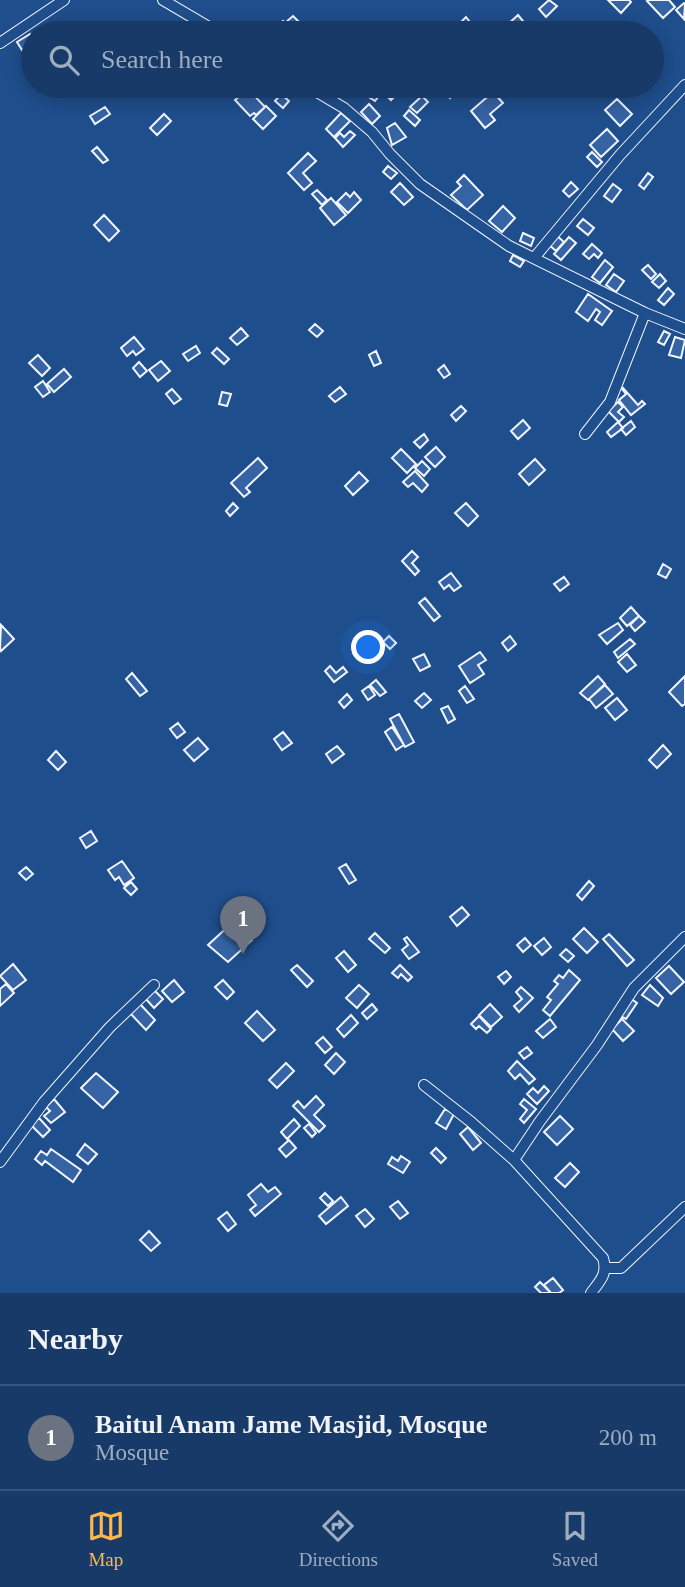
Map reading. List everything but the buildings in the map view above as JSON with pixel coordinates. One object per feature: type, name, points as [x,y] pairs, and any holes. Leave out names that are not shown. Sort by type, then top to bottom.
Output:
[{"type":"street","points":[[33,21],[64,0]]},
{"type":"street","points":[[163,0],[199,21]]},
{"type":"street","points":[[0,43],[21,29]]},
{"type":"street","points":[[534,258],[620,155],[685,85]]},
{"type":"street","points":[[327,98],[344,108],[372,132],[420,184],[509,246],[645,313],[685,329]]},
{"type":"street","points":[[585,434],[610,402],[645,313]]},
{"type":"street","points":[[514,1160],[597,1045],[634,988],[685,937]]},
{"type":"street","points":[[0,1162],[44,1102],[110,1027],[154,985]]},
{"type":"street","points":[[424,1085],[514,1160],[603,1258],[606,1268],[603,1278],[591,1293]]},
{"type":"street","points":[[606,1268],[621,1268],[685,1207]]},
{"type":"place","name":"Baitul Anam Jame Masjid, Mosque","points":[[243,954]]}]
